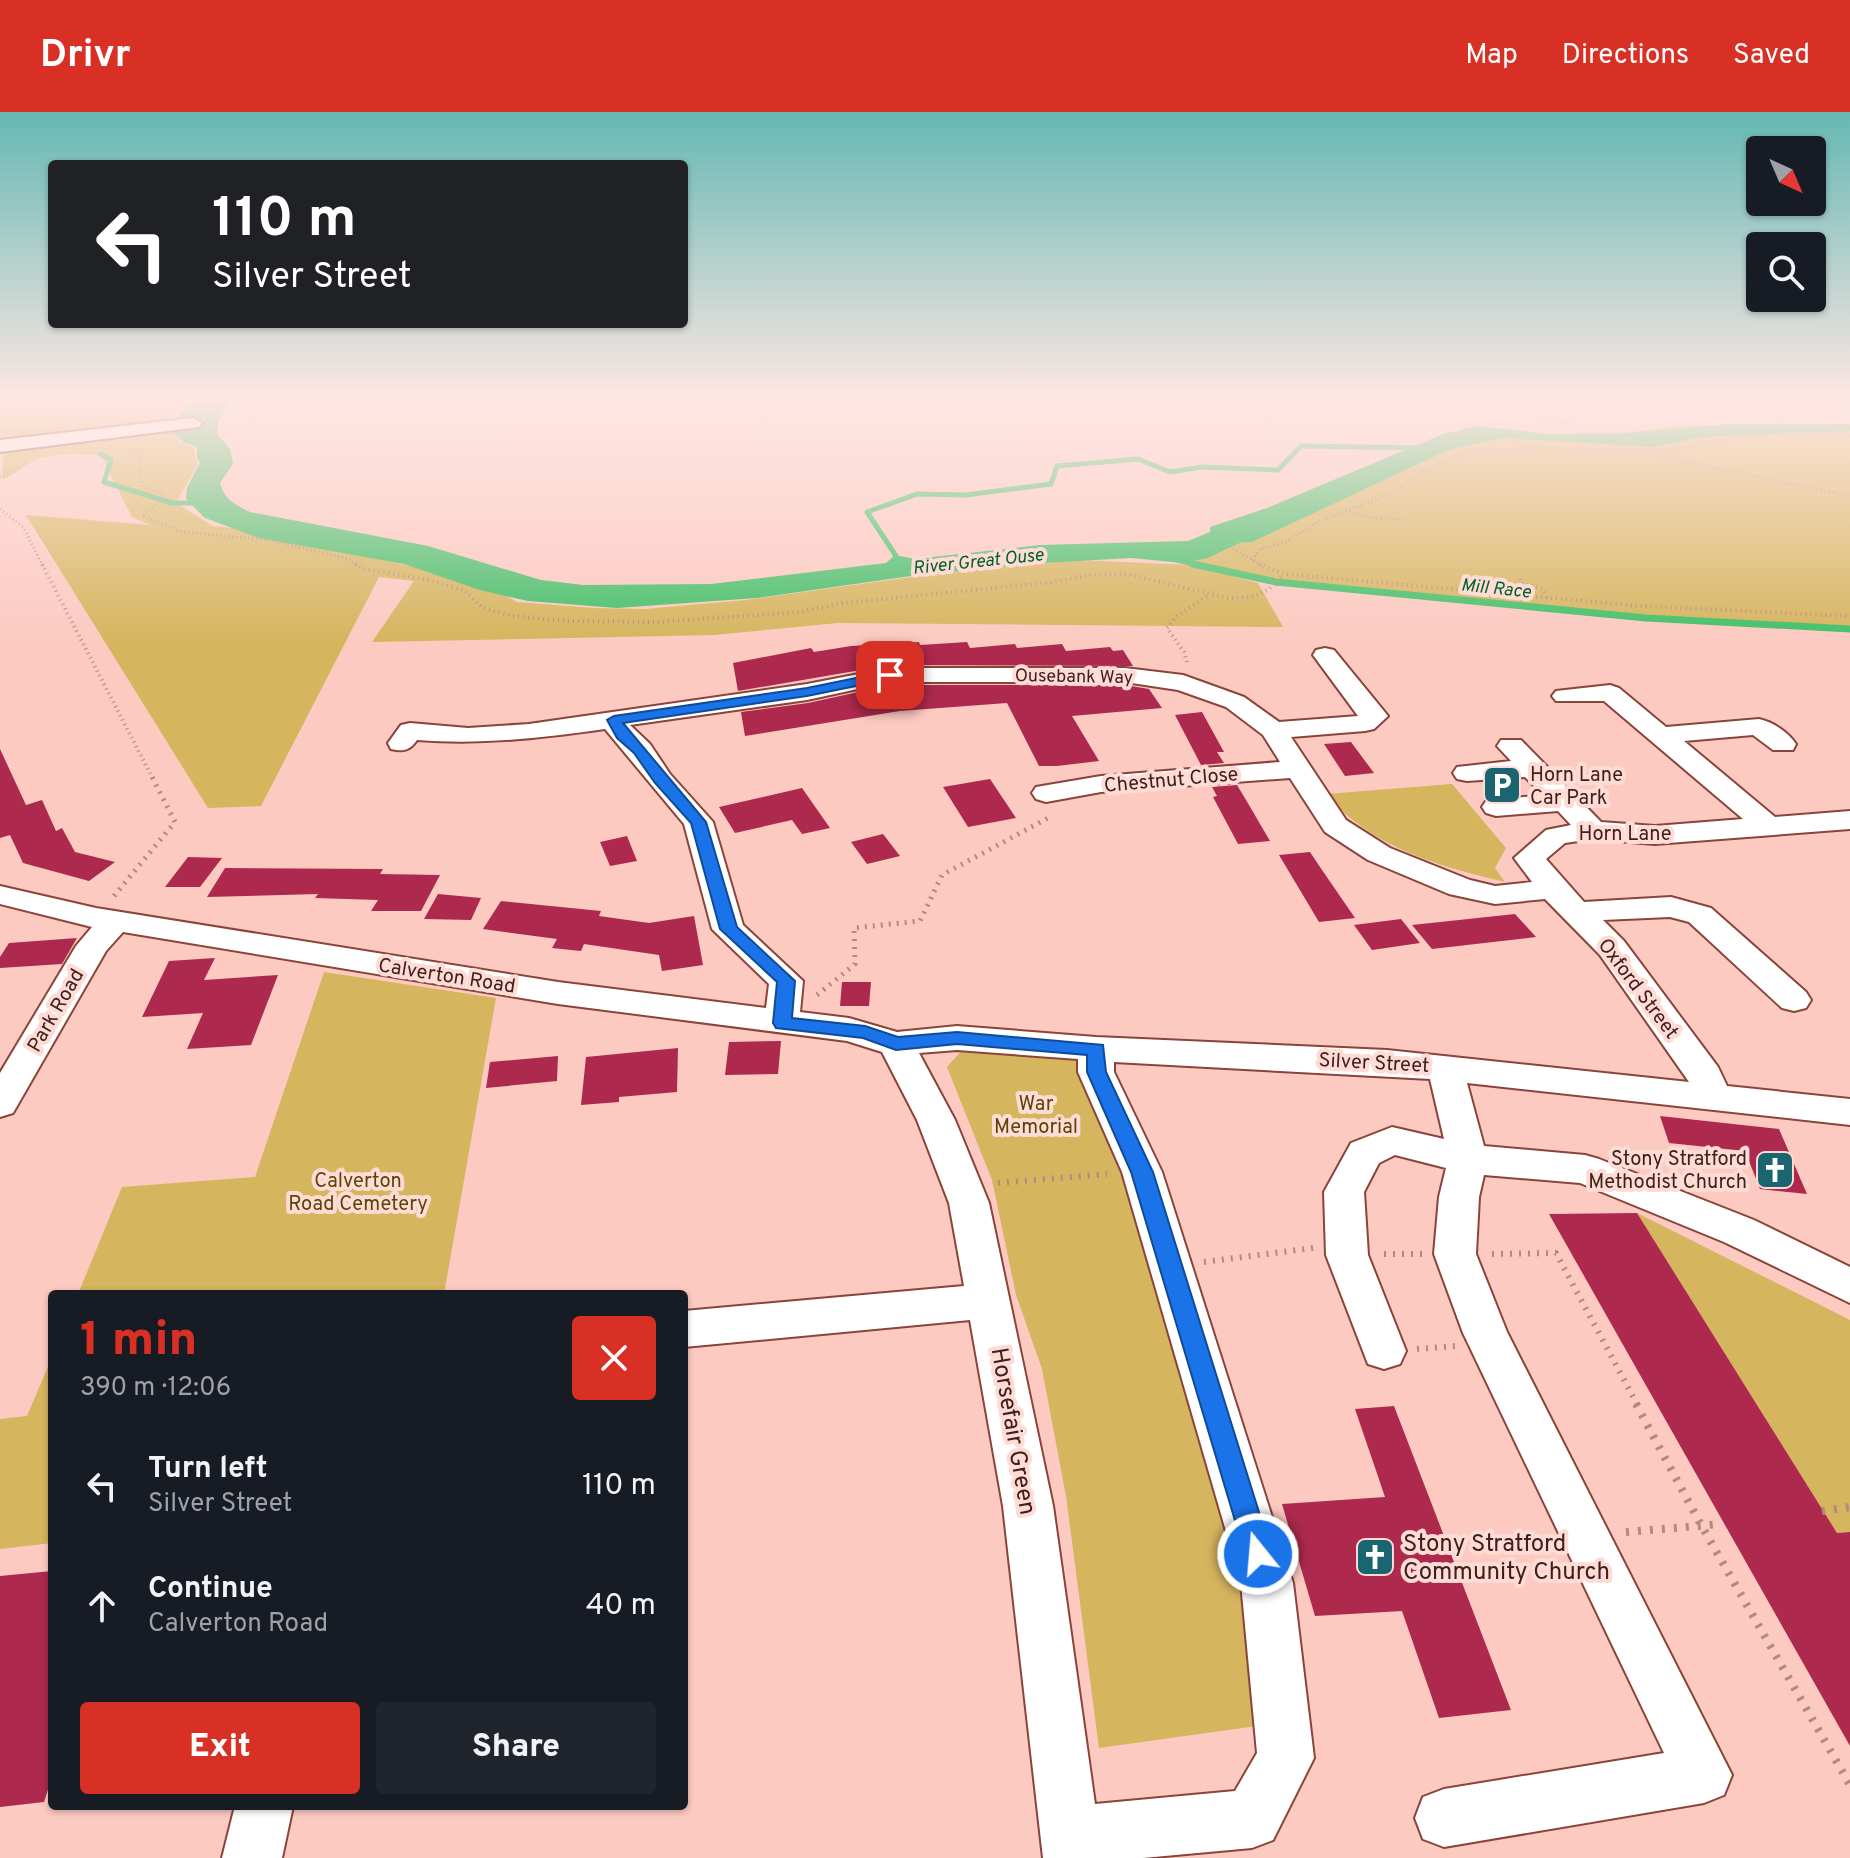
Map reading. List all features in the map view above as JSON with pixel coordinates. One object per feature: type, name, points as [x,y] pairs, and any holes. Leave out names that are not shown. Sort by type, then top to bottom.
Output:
[{"type":"street","points":[[1273,730],[1365,723],[1375,716],[1325,655]]},
{"type":"street","name":"Ousebank Way","points":[[409,732],[468,736],[614,720],[807,692],[890,675],[1125,675],[1183,683],[1235,702],[1273,730],[1335,826],[1379,854],[1460,887],[1495,895],[1671,907],[1700,915],[1794,1000]]},
{"type":"street","points":[[1565,696],[1645,690]]},
{"type":"street","points":[[1610,693],[1768,826]]},
{"type":"street","points":[[614,720],[622,735],[640,750],[660,780],[698,822],[728,929],[786,981],[782,1023]]},
{"type":"street","points":[[1660,735],[1759,727],[1783,744]]},
{"type":"street","points":[[1511,746],[1592,830]]},
{"type":"street","points":[[1467,773],[1532,768]]},
{"type":"street","name":"Chestnut Close","points":[[1046,793],[1101,784],[1297,769]]},
{"type":"street","points":[[1496,807],[1566,802]]},
{"type":"street","name":"Horn Lane","points":[[1565,901],[1529,858],[1556,836],[1592,830],[1655,835],[1768,826],[1845,825]]},
{"type":"street","name":"Calverton Road","points":[[0,895],[106,920],[542,990],[865,1032],[896,1044]]},
{"type":"street","name":"Oxford Street","points":[[1565,901],[1612,948],[1705,1076],[1712,1096]]},
{"type":"street","name":"Park Road","points":[[0,1104],[106,920]]},
{"type":"street","name":"Silver Street","points":[[896,1044],[957,1038],[1096,1049],[1445,1067],[1850,1112]]},
{"type":"street","name":"Horsefair Green","points":[[896,1044],[921,1088],[965,1186],[1028,1506],[1073,1846],[1252,1819],[1286,1758],[1267,1583],[1142,1172],[1096,1072],[1096,1049]]},
{"type":"street","points":[[1444,1818],[1704,1775],[1490,1343],[1455,1254],[1459,1197],[1468,1159],[1445,1067]]},
{"type":"street","points":[[1384,1351],[1346,1250],[1344,1192],[1365,1153],[1392,1141],[1468,1159],[1585,1169],[1739,1231],[1850,1286]]},
{"type":"street","points":[[688,1329],[990,1301]]},
{"type":"street","points":[[252,1858],[263,1810]]},
{"type":"path","points":[[141,479],[142,487],[161,493],[163,498],[142,516],[182,532],[283,543],[348,559],[364,569],[429,580],[464,590],[483,608],[513,616],[566,621],[658,622],[801,612],[836,604],[1053,582],[1089,575],[1127,574],[1227,598],[1252,597],[1268,590],[1284,574]]},
{"type":"path","points":[[1252,560],[1260,549],[1286,542],[1345,510],[1395,491],[1410,479]]},
{"type":"path","points":[[1770,479],[1850,496]]},
{"type":"path","points":[[0,509],[23,527],[175,822],[106,920]]},
{"type":"path","points":[[1345,510],[1372,518],[1405,520]]},
{"type":"path","points":[[1233,548],[1284,574],[1548,598],[1850,616]]},
{"type":"path","points":[[1520,579],[1521,583],[1543,589],[1548,598]]},
{"type":"path","points":[[1183,683],[1190,676],[1184,652],[1167,628],[1177,616],[1210,594]]},
{"type":"path","points":[[782,1023],[855,964],[854,928],[920,921],[942,875],[1024,833],[1101,784]]},
{"type":"path","points":[[965,1186],[1142,1172]]},
{"type":"path","points":[[1171,1266],[1346,1250],[1455,1254],[1556,1253],[1701,1525],[1850,1785]]},
{"type":"path","points":[[1384,1351],[1490,1343]]},
{"type":"path","points":[[1822,1511],[1850,1507]]},
{"type":"path","points":[[1585,1535],[1720,1524]]},
{"type":"green space","points":[[113,479],[189,479],[176,503],[213,526],[252,530],[450,575],[489,586],[517,602],[594,608],[644,609],[746,600],[933,574],[1077,560],[1192,565],[1258,583],[1283,627],[838,623],[714,635],[372,642],[414,581],[379,577],[261,806],[208,808],[26,515],[150,525],[132,517]]},
{"type":"green space","points":[[1357,479],[1850,479],[1850,629],[1646,618],[1276,582],[1182,558]]},
{"type":"green space","points":[[1452,784],[1506,848],[1495,868],[1505,882],[1431,861],[1385,841],[1344,813],[1326,794]]},
{"type":"green space","name":"Calverton Road Cemetery","points":[[324,972],[496,998],[445,1290],[80,1290],[122,1187],[255,1177]]},
{"type":"green space","name":"War Memorial","points":[[963,1049],[1080,1056],[1124,1169],[1247,1585],[1264,1725],[1099,1748],[1066,1496],[1042,1369],[1016,1295],[992,1180],[947,1067]]},
{"type":"green space","points":[[1637,1213],[1850,1320],[1850,1532],[1837,1533]]},
{"type":"green space","points":[[48,1366],[48,1543],[0,1549],[0,1419],[27,1416]]},
{"type":"water","name":"River Great Ouse","points":[[191,479],[222,479],[220,483],[228,498],[250,512],[428,546],[541,580],[583,585],[711,584],[886,563],[895,555],[915,559],[1040,545],[1188,541],[1210,532],[1210,527],[1267,508],[1335,479],[1385,479],[1252,542],[1242,542],[1207,558],[1183,563],[1131,558],[1043,563],[918,575],[757,598],[617,608],[528,601],[480,590],[404,564],[259,538],[205,518],[186,499]]},
{"type":"building","points":[[919,642],[920,645],[967,642],[970,648],[1062,644],[1066,651],[1110,647],[1113,651],[1123,650],[1133,666],[890,665],[738,691],[733,663],[811,648],[814,652],[851,646]]},
{"type":"building","points":[[890,685],[1125,685],[1149,689],[1162,708],[1072,716],[1099,761],[1057,766],[1039,766],[1007,703],[900,711],[745,736],[741,712],[808,703]]},
{"type":"building","points":[[1202,712],[1224,752],[1217,752],[1224,763],[1201,765],[1175,715]]},
{"type":"building","points":[[1351,742],[1374,773],[1345,776],[1324,744]]},
{"type":"building","points":[[0,749],[26,805],[42,800],[56,831],[62,828],[75,852],[115,862],[89,881],[23,863],[10,835],[0,838]]},
{"type":"building","points":[[990,779],[1016,818],[968,827],[943,787]]},
{"type":"building","points":[[1237,785],[1270,841],[1238,844],[1213,797],[1217,796],[1212,787]]},
{"type":"building","points":[[802,788],[830,828],[802,834],[792,820],[735,833],[719,807]]},
{"type":"building","points":[[883,834],[900,856],[867,864],[851,842]]},
{"type":"building","points":[[627,836],[637,861],[610,866],[600,842]]},
{"type":"building","points":[[1310,852],[1355,918],[1319,922],[1279,855]]},
{"type":"building","points":[[188,857],[222,858],[200,887],[165,887]]},
{"type":"building","points":[[225,868],[383,869],[380,874],[440,875],[421,911],[371,911],[378,900],[315,898],[318,894],[207,897]]},
{"type":"building","points":[[438,894],[481,898],[471,920],[424,919]]},
{"type":"building","points":[[501,901],[601,911],[599,916],[649,923],[694,916],[703,965],[662,971],[659,955],[584,944],[581,951],[552,948],[557,939],[483,929]]},
{"type":"building","points":[[1515,914],[1536,937],[1432,949],[1412,925]]},
{"type":"building","points":[[1401,919],[1420,943],[1372,950],[1354,925]]},
{"type":"building","points":[[77,938],[62,964],[0,968],[0,957],[9,943]]},
{"type":"building","points":[[215,958],[204,980],[278,975],[251,1045],[187,1049],[203,1013],[142,1017],[169,961]]},
{"type":"building","points":[[842,982],[871,982],[869,1006],[840,1006]]},
{"type":"building","points":[[781,1041],[778,1074],[725,1075],[729,1042]]},
{"type":"building","points":[[678,1048],[677,1092],[619,1097],[619,1102],[581,1105],[586,1057]]},
{"type":"building","points":[[558,1056],[557,1081],[486,1088],[490,1062]]},
{"type":"building","name":"Stony Stratford Methodist Church","points":[[1660,1116],[1779,1129],[1807,1194],[1760,1189],[1745,1151],[1669,1143]]},
{"type":"building","points":[[1637,1213],[1837,1533],[1850,1532],[1850,1746],[1549,1214]]},
{"type":"building","name":"Stony Stratford Community Church","points":[[1394,1406],[1511,1710],[1439,1718],[1402,1611],[1315,1616],[1282,1504],[1385,1497],[1355,1409]]},
{"type":"building","points":[[48,1571],[48,1790],[44,1802],[0,1807],[0,1576]]},
{"type":"waterway","points":[[105,479],[104,482],[172,503],[201,503]]},
{"type":"waterway","points":[[900,562],[867,512],[917,494],[966,495],[1051,484],[1053,479]]},
{"type":"waterway","name":"Mill Race","points":[[1177,560],[1200,566]]},
{"type":"waterway","name":"Mill Race","points":[[1193,564],[1200,566]]},
{"type":"waterway","name":"Mill Race","points":[[1200,566],[1276,582],[1646,618],[1850,629]]},
{"type":"place","name":"Horn Lane Car Park","points":[[1502,785]]},
{"type":"place","name":"Stony Stratford Methodist Church","points":[[1775,1170]]},
{"type":"place","name":"Stony Stratford Community Church","points":[[1375,1557]]},
{"type":"route","points":[[890,675],[807,692],[614,720],[622,735],[640,750],[660,780],[698,822],[728,929],[786,981],[782,1023],[865,1032],[896,1044],[957,1038],[1096,1049],[1096,1072],[1142,1172],[1258,1554]]}]
